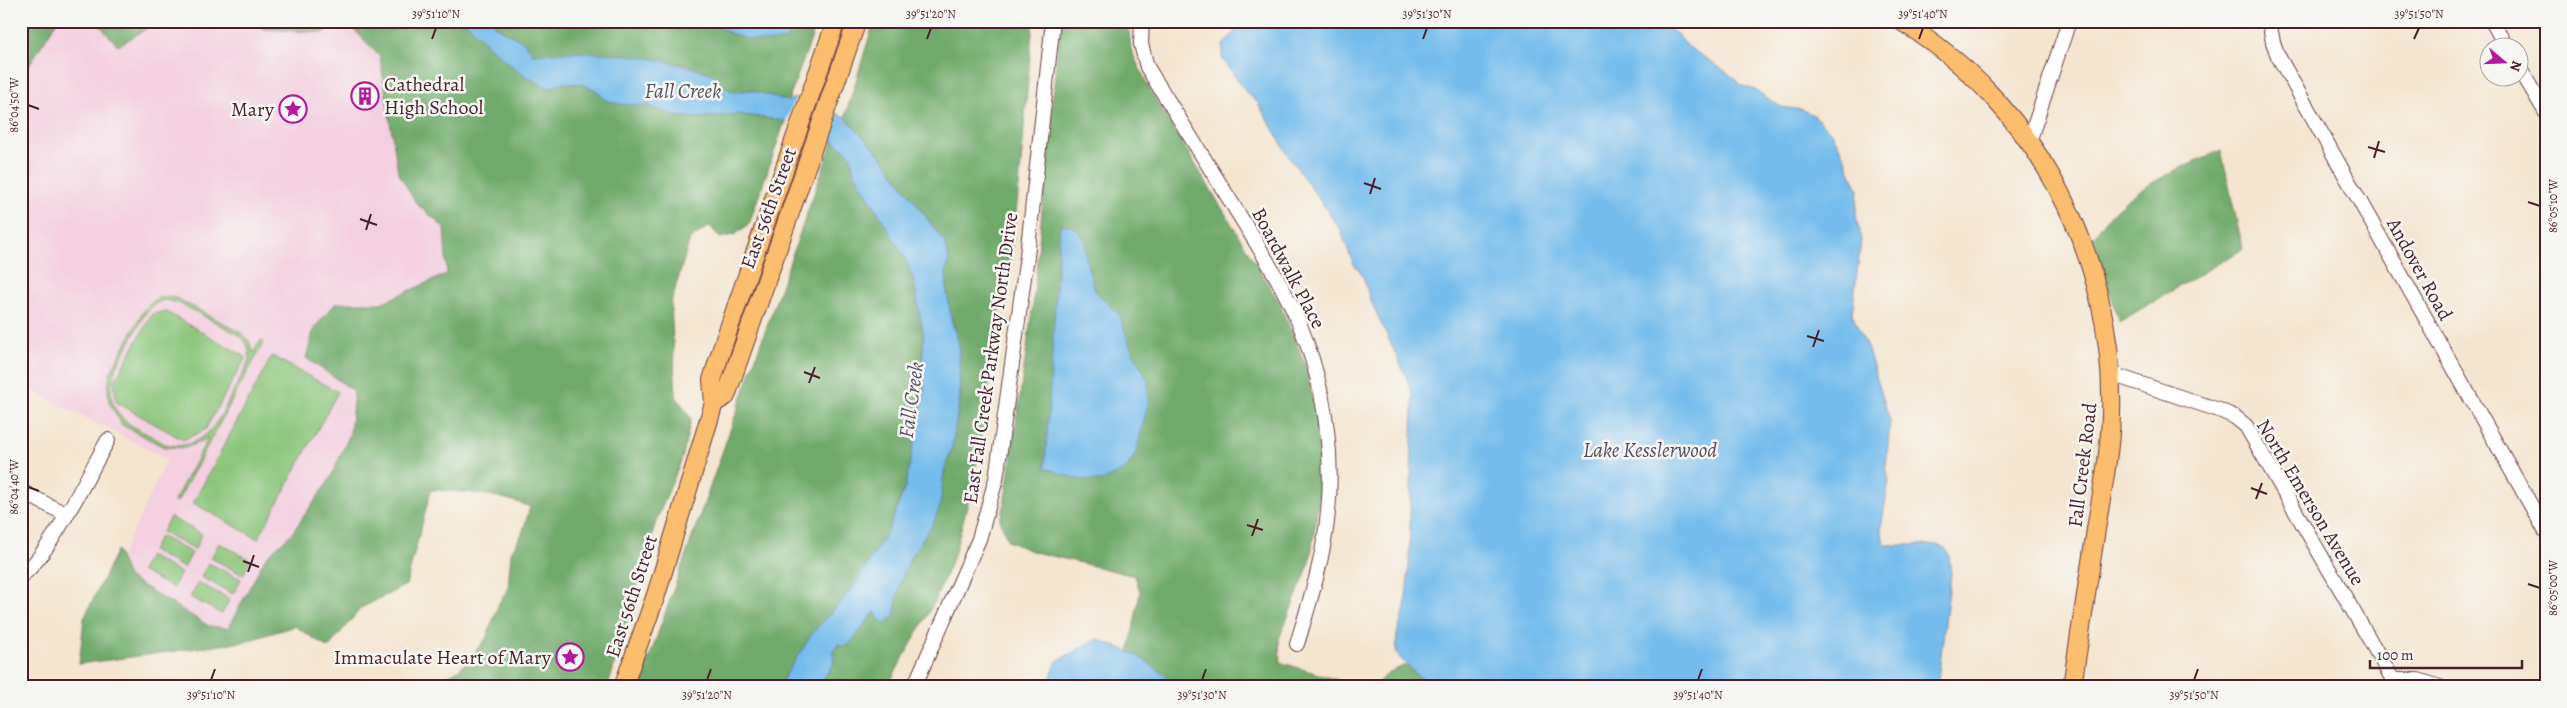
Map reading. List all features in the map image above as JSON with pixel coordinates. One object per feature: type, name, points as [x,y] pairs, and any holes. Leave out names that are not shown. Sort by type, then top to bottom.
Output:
[{"type":"main road","name":"East 56th Street","points":[[623,687],[656,595],[714,403],[712,380],[836,21]]},
{"type":"main road","name":"East 56th Street","points":[[714,403],[726,396],[857,21]]},
{"type":"main road","name":"Fall Creek Road","points":[[1901,21],[1934,43],[1967,71],[1994,98],[2029,142],[2060,191],[2088,257],[2104,315],[2111,374],[2109,445],[2072,687]]},
{"type":"street","name":"East Fall Creek Parkway North Drive","points":[[914,687],[979,539],[996,479],[1027,256],[1053,21]]},
{"type":"street","name":"Boardwalk Place","points":[[1142,21],[1141,44],[1147,67],[1259,248],[1289,301],[1312,359],[1324,410],[1328,446],[1328,512],[1319,565],[1297,644]]},
{"type":"street","points":[[2029,142],[2069,21]]},
{"type":"street","name":"Andover Road","points":[[2269,21],[2278,56],[2546,532]]},
{"type":"street","points":[[2492,21],[2501,38]]},
{"type":"street","points":[[2530,85],[2546,113]]},
{"type":"street","name":"North Emerson Avenue","points":[[2111,374],[2219,410],[2235,417],[2246,426],[2390,684],[2418,680],[2440,687]]},
{"type":"street","points":[[21,576],[34,564],[108,440]]},
{"type":"street","points":[[21,491],[65,514]]},
{"type":"shaded area","name":"Cathedral High School","points":[[57,21],[96,21],[118,46],[159,21],[254,21],[264,29],[323,33],[338,21],[346,21],[380,57],[398,172],[432,220],[444,228],[447,274],[381,303],[336,303],[306,358],[354,391],[350,434],[330,479],[292,533],[266,557],[228,628],[210,626],[128,577],[121,557],[167,459],[21,385],[21,78]]},
{"type":"green space","points":[[21,21],[57,21],[21,78]]},
{"type":"green space","points":[[96,21],[159,21],[118,46]]},
{"type":"green space","points":[[254,21],[338,21],[323,33],[264,29]]},
{"type":"green space","points":[[346,21],[465,21],[507,62],[562,83],[581,84],[596,90],[605,100],[620,104],[650,106],[675,116],[696,118],[737,114],[785,121],[749,224],[736,234],[720,238],[710,226],[690,239],[671,303],[676,396],[691,419],[682,459],[656,521],[608,687],[428,687],[460,669],[486,639],[499,603],[508,589],[511,552],[522,534],[530,507],[494,496],[443,490],[431,490],[406,585],[361,608],[328,648],[295,626],[243,642],[79,664],[84,618],[117,550],[128,577],[209,626],[228,628],[266,557],[292,533],[330,479],[350,434],[354,391],[306,358],[314,328],[336,303],[381,303],[447,274],[444,228],[416,203],[398,172],[380,57]]},
{"type":"green space","points":[[494,21],[707,21],[732,35],[786,40],[789,29],[813,34],[788,101],[751,90],[734,92],[689,65],[629,57],[572,53],[533,54],[525,43],[495,26]]},
{"type":"green space","points":[[874,21],[1033,21],[1019,187],[1010,263],[991,346],[987,408],[969,499],[954,555],[934,603],[887,687],[818,687],[834,663],[833,651],[840,643],[858,632],[876,611],[894,616],[900,583],[911,556],[923,539],[940,506],[940,488],[952,447],[960,397],[959,343],[949,308],[946,273],[949,261],[945,243],[882,157],[845,117]]},
{"type":"green space","points":[[1060,21],[1128,21],[1131,50],[1150,90],[1279,302],[1305,364],[1316,412],[1321,482],[1310,562],[1279,639],[1280,662],[1359,687],[1192,687],[1174,682],[1129,652],[1140,592],[1135,576],[1031,551],[1008,541],[1000,520],[1004,506],[1033,305]]},
{"type":"green space","points":[[833,140],[851,155],[853,170],[905,258],[914,281],[924,338],[922,366],[925,388],[905,487],[890,527],[860,576],[842,601],[814,631],[778,687],[639,687]]},
{"type":"green space","points":[[2221,150],[2243,249],[2119,322],[2093,239],[2117,208],[2132,196],[2167,175]]},
{"type":"green space","points":[[168,296],[178,299],[242,333],[249,341],[253,353],[261,340],[264,342],[177,502],[174,501],[208,438],[186,448],[164,447],[122,425],[109,402],[110,373],[144,310],[155,299]],"holes":[[[165,300],[179,303],[239,335],[245,341],[249,354],[246,367],[214,426],[196,441],[184,445],[168,445],[123,419],[115,407],[111,391],[116,369],[149,309]]]},
{"type":"green space","points":[[165,311],[246,357],[205,430],[183,440],[116,402],[114,382],[152,314]]},
{"type":"green space","points":[[272,356],[338,392],[258,539],[193,503]]},
{"type":"green space","points":[[170,517],[202,534],[195,549],[162,532]]},
{"type":"green space","points":[[160,536],[192,553],[184,568],[152,551]]},
{"type":"green space","points":[[219,543],[251,560],[243,575],[211,558]]},
{"type":"green space","points":[[149,556],[181,573],[173,588],[141,571]]},
{"type":"green space","points":[[208,563],[241,579],[233,594],[201,577]]},
{"type":"green space","points":[[198,583],[230,599],[222,614],[190,597]]},
{"type":"green space","points":[[1405,665],[1418,676],[1441,687],[1372,687],[1389,673]]},
{"type":"water","name":"Fall Creek","points":[[465,21],[494,21],[495,26],[525,43],[533,54],[579,52],[651,58],[717,76],[719,84],[734,92],[751,90],[788,101],[798,97],[845,117],[882,157],[945,243],[949,261],[946,273],[947,292],[952,323],[959,343],[960,397],[952,447],[944,471],[940,506],[934,522],[911,556],[900,583],[894,616],[886,623],[879,620],[875,611],[849,645],[842,646],[839,643],[833,651],[834,663],[818,687],[778,687],[814,631],[842,601],[860,576],[890,527],[905,487],[925,388],[922,366],[924,338],[914,281],[905,258],[853,170],[851,155],[833,140],[791,122],[738,114],[696,118],[674,116],[650,106],[620,104],[605,100],[596,90],[581,84],[562,83],[551,88],[526,76],[504,60]]},
{"type":"water","points":[[707,21],[792,21],[786,40],[764,41],[735,35]]},
{"type":"water","name":"Lake Kesslerwood","points":[[1657,21],[1678,35],[1687,46],[1728,73],[1742,86],[1755,90],[1781,107],[1803,110],[1815,116],[1832,133],[1858,190],[1856,215],[1861,240],[1852,314],[1868,350],[1890,421],[1886,467],[1889,481],[1881,527],[1884,545],[1938,545],[1945,548],[1949,556],[1951,574],[1937,687],[1441,687],[1418,676],[1396,654],[1397,634],[1405,608],[1409,566],[1413,396],[1406,376],[1370,299],[1363,276],[1353,263],[1340,229],[1288,155],[1258,103],[1246,92],[1222,58],[1223,45],[1243,22]]},
{"type":"water","points":[[1060,224],[1074,227],[1085,239],[1086,260],[1095,291],[1120,316],[1129,344],[1148,381],[1148,404],[1136,453],[1127,468],[1102,481],[1078,479],[1045,468]]},
{"type":"water","points":[[1097,639],[1133,653],[1172,680],[1192,687],[1047,687],[1057,661]]},
{"type":"pier","points":[[797,94],[838,111],[828,140],[785,124]]},
{"type":"place","name":"Cathedral High School","points":[[365,96]]},
{"type":"place","name":"Mary","points":[[293,109]]},
{"type":"place","name":"Immaculate Heart of Mary","points":[[570,657]]}]
